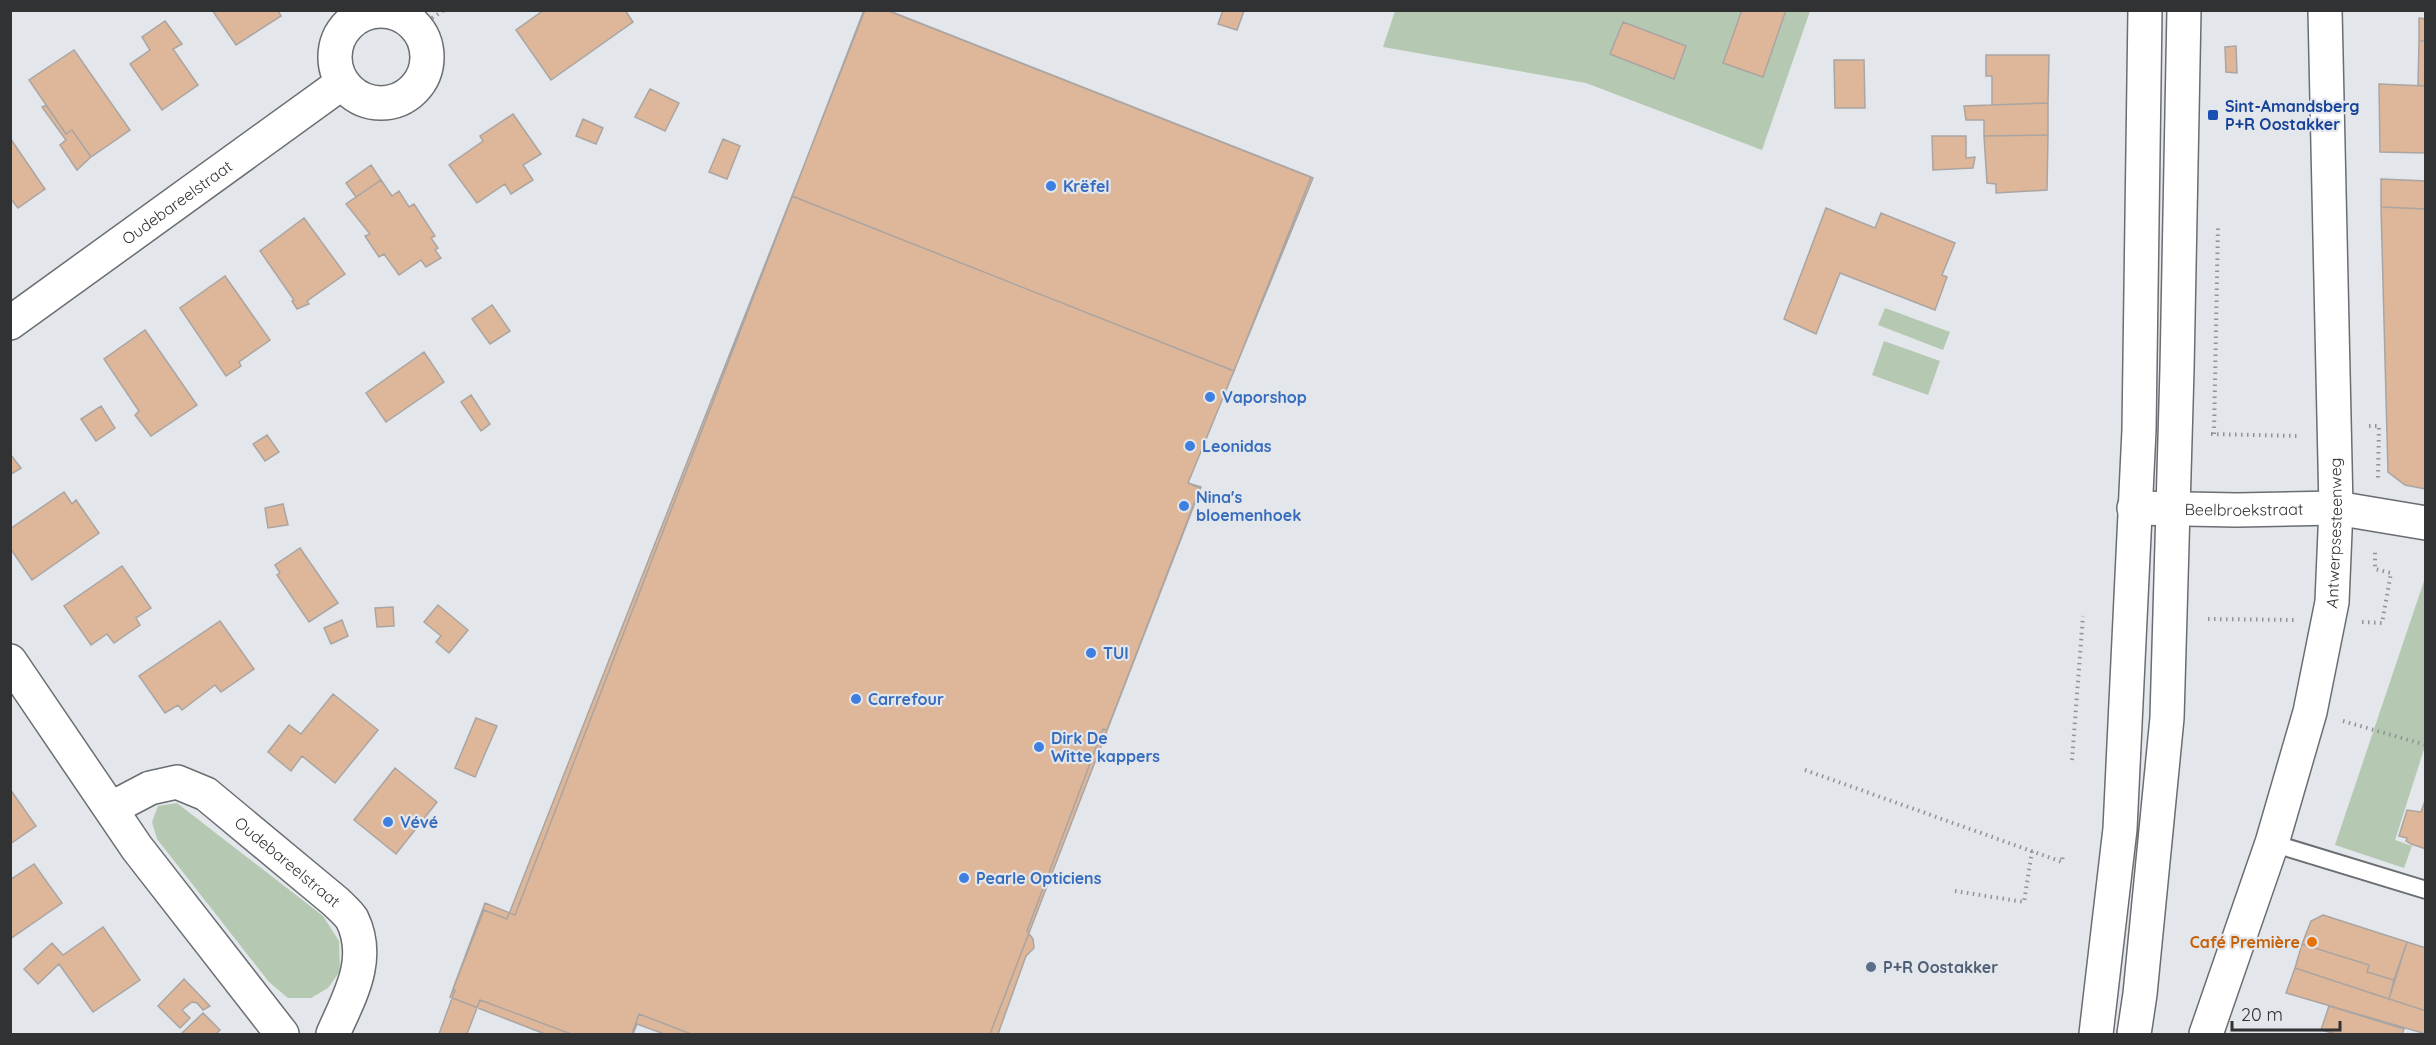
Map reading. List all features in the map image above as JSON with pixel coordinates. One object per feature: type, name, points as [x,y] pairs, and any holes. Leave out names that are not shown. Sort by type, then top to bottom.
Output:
[{"type":"street","points":[[386,10],[401,15],[417,28],[423,37],[427,52],[426,68],[419,82],[409,94],[395,101],[381,104],[366,101],[353,94],[342,84],[336,70],[334,55],[337,40],[356,18],[370,12],[386,10]]},
{"type":"street","points":[[2096,1035],[2120,829],[2139,430],[2145,10]]},
{"type":"street","points":[[2134,1035],[2167,718],[2174,509],[2184,10]]},
{"type":"street","name":"Antwerpsesteenweg","points":[[2206,1035],[2272,843],[2310,712],[2332,602],[2336,508],[2325,10]]},
{"type":"street","name":"Oudebareelstraat","points":[[10,323],[342,84]]},
{"type":"street","name":"Beelbroekstraat","points":[[2134,508],[2336,508],[2426,523]]},
{"type":"street","points":[[10,661],[137,848],[282,1035]]},
{"type":"street","name":"Oudebareelstraat","points":[[112,808],[150,788],[177,782],[206,794],[351,917],[360,947],[359,972],[333,1035]]},
{"type":"lane","points":[[2272,843],[2426,890]]},
{"type":"path","points":[[417,28],[444,10]]},
{"type":"path","points":[[2214,434],[2218,224]]},
{"type":"path","points":[[2206,434],[2333,437]]},
{"type":"path","points":[[2072,760],[2083,616]]},
{"type":"path","points":[[2310,712],[2426,745]]},
{"type":"path","points":[[1806,770],[2062,862],[2063,854]]},
{"type":"path","points":[[1955,891],[2024,902],[2032,851]]},
{"type":"green space","points":[[1395,11],[1810,11],[1762,150],[1586,83],[1383,47]]},
{"type":"green space","points":[[1885,308],[1950,332],[1943,350],[1878,325]]},
{"type":"green space","points":[[1884,341],[1940,361],[1928,395],[1872,375]]},
{"type":"green space","points":[[2425,578],[2425,746],[2395,840],[2412,846],[2404,868],[2335,845]]},
{"type":"green space","points":[[177,803],[323,916],[339,941],[340,971],[328,988],[311,998],[288,998],[269,982],[157,839],[152,822],[158,806]]},
{"type":"building","points":[[212,10],[278,10],[281,16],[236,45]]},
{"type":"building","points":[[544,10],[625,10],[633,22],[551,80],[516,30]]},
{"type":"building","name":"Carrefour","points":[[864,10],[886,10],[1313,178],[1188,483],[1200,488],[1107,730],[1103,729],[1027,931],[1033,939],[1034,948],[1026,956],[998,1034],[691,1034],[639,1014],[632,1034],[571,1034],[480,1000],[467,1034],[439,1034],[485,903],[515,915]]},
{"type":"building","name":"Krëfel","points":[[865,10],[887,10],[1311,177],[1234,371],[792,196]]},
{"type":"building","points":[[1223,10],[1244,11],[1237,30],[1218,24]]},
{"type":"building","points":[[1742,10],[1786,10],[1763,77],[1723,63]]},
{"type":"building","points":[[2419,18],[2426,19],[2426,41],[2419,41]]},
{"type":"building","points":[[165,21],[182,44],[173,49],[198,85],[162,110],[130,64],[150,50],[142,37]]},
{"type":"building","points":[[1623,22],[1686,46],[1674,79],[1610,54]]},
{"type":"building","points":[[2419,41],[2426,41],[2426,86],[2418,86]]},
{"type":"building","points":[[2236,46],[2237,73],[2226,72],[2225,47]]},
{"type":"building","points":[[74,50],[130,130],[91,157],[72,130],[66,134],[29,80]]},
{"type":"building","points":[[1986,55],[2049,55],[2048,103],[1992,105],[1992,76],[1986,76]]},
{"type":"building","points":[[1834,60],[1864,60],[1865,108],[1835,108]]},
{"type":"building","points":[[2379,84],[2426,86],[2426,153],[2380,152]]},
{"type":"building","points":[[650,89],[679,103],[665,131],[635,117]]},
{"type":"building","points":[[2048,103],[2048,135],[1984,136],[1984,120],[1966,120],[1964,106]]},
{"type":"building","points":[[46,105],[66,134],[72,130],[91,157],[77,170],[60,145],[66,140],[42,107]]},
{"type":"building","points":[[513,114],[541,154],[523,165],[533,180],[511,194],[505,184],[477,203],[449,165],[483,141],[480,136]]},
{"type":"building","points":[[583,119],[603,128],[596,144],[576,136]]},
{"type":"building","points":[[2048,135],[2047,190],[1996,193],[1996,184],[1987,183],[1984,136]]},
{"type":"building","points":[[1932,136],[1966,136],[1966,158],[1975,157],[1973,168],[1933,170]]},
{"type":"building","points":[[10,138],[45,189],[18,208],[10,198]]},
{"type":"building","points":[[723,139],[740,146],[727,179],[709,172]]},
{"type":"building","points":[[371,165],[381,180],[356,197],[346,183]]},
{"type":"building","points":[[2381,179],[2426,181],[2426,209],[2381,207]]},
{"type":"building","points":[[381,180],[392,196],[399,191],[409,207],[414,204],[435,236],[431,238],[441,258],[426,267],[421,260],[399,275],[384,254],[379,257],[365,236],[370,234],[346,204]]},
{"type":"building","name":"Carrefour","points":[[792,196],[1234,371],[1188,483],[1201,487],[990,1034],[664,1034],[637,1024],[633,1034],[545,1034],[450,997],[484,910],[507,919]]},
{"type":"building","points":[[2381,207],[2426,209],[2426,489],[2405,485],[2388,472]]},
{"type":"building","points":[[1826,208],[1875,228],[1881,213],[1955,243],[1942,275],[1947,277],[1935,310],[1840,273],[1816,334],[1784,319]]},
{"type":"building","points":[[304,218],[345,274],[307,301],[309,304],[297,309],[292,301],[294,300],[260,251]]},
{"type":"building","points":[[225,276],[270,340],[239,362],[241,366],[226,376],[180,308]]},
{"type":"building","points":[[492,305],[510,331],[490,344],[472,319]]},
{"type":"building","points":[[145,330],[197,405],[151,436],[135,415],[139,411],[104,359]]},
{"type":"building","points":[[424,352],[444,382],[386,422],[366,393]]},
{"type":"building","points":[[471,395],[490,424],[481,431],[461,402]]},
{"type":"building","points":[[101,406],[115,428],[96,441],[81,419]]},
{"type":"building","points":[[267,435],[279,452],[265,461],[253,444]]},
{"type":"building","points":[[10,454],[21,468],[10,475]]},
{"type":"building","points":[[64,492],[72,504],[76,500],[99,533],[32,580],[10,548],[10,529]]},
{"type":"building","points":[[283,504],[288,525],[268,528],[265,508]]},
{"type":"building","points":[[300,548],[338,603],[309,622],[277,575],[280,573],[275,565]]},
{"type":"building","points":[[122,566],[151,608],[136,618],[140,625],[114,643],[107,634],[91,645],[64,606]]},
{"type":"building","points":[[438,605],[468,630],[449,653],[436,642],[441,636],[424,622]]},
{"type":"building","points":[[393,607],[394,626],[377,627],[375,608]]},
{"type":"building","points":[[342,620],[348,636],[331,644],[324,628]]},
{"type":"building","points":[[220,621],[254,669],[221,692],[215,685],[182,710],[178,705],[165,713],[139,676]]},
{"type":"building","points":[[333,694],[378,730],[335,783],[302,756],[291,771],[268,752],[289,725],[301,734]]},
{"type":"building","points":[[476,718],[497,726],[475,777],[455,768]]},
{"type":"building","points":[[395,768],[437,802],[396,854],[354,820]]},
{"type":"building","points":[[10,789],[36,826],[10,844]]},
{"type":"building","points":[[2426,798],[2426,849],[2411,844],[2406,841],[2407,838],[2399,836],[2407,810],[2421,812]]},
{"type":"building","points":[[34,864],[62,903],[10,939],[10,880]]},
{"type":"building","points":[[2323,915],[2407,942],[2394,980],[2367,972],[2369,965],[2302,944],[2311,921]]},
{"type":"building","points":[[103,927],[140,980],[93,1012],[59,964],[38,984],[24,969],[52,943],[63,955]]},
{"type":"building","points":[[2407,942],[2426,948],[2426,1011],[2389,999]]},
{"type":"building","points":[[2302,944],[2369,965],[2367,972],[2394,980],[2389,999],[2295,968]]},
{"type":"building","points":[[2295,968],[2426,1011],[2426,1034],[2286,993]]},
{"type":"building","points":[[184,979],[210,1006],[203,1010],[197,1003],[192,1002],[182,1010],[190,1018],[180,1028],[158,1006]]},
{"type":"building","points":[[2329,1006],[2404,1029],[2402,1034],[2336,1034],[2321,1030]]},
{"type":"building","points":[[203,1013],[220,1030],[216,1034],[182,1033]]},
{"type":"place","name":"Sint-Amandsberg P+R Oostakker","points":[[2213,115]]},
{"type":"place","name":"Krëfel","points":[[1051,186]]},
{"type":"place","name":"Vaporshop","points":[[1210,397]]},
{"type":"place","name":"Leonidas","points":[[1190,446]]},
{"type":"place","name":"Nina's bloemenhoek","points":[[1184,506]]},
{"type":"place","name":"TUI","points":[[1091,653]]},
{"type":"place","name":"Carrefour","points":[[856,699]]},
{"type":"place","name":"Dirk De Witte kappers","points":[[1039,747]]},
{"type":"place","name":"Vévé","points":[[388,822]]},
{"type":"place","name":"Pearle Opticiens","points":[[964,878]]},
{"type":"place","name":"Café Première","points":[[2312,942]]},
{"type":"place","name":"P+R Oostakker","points":[[1871,967]]}]
